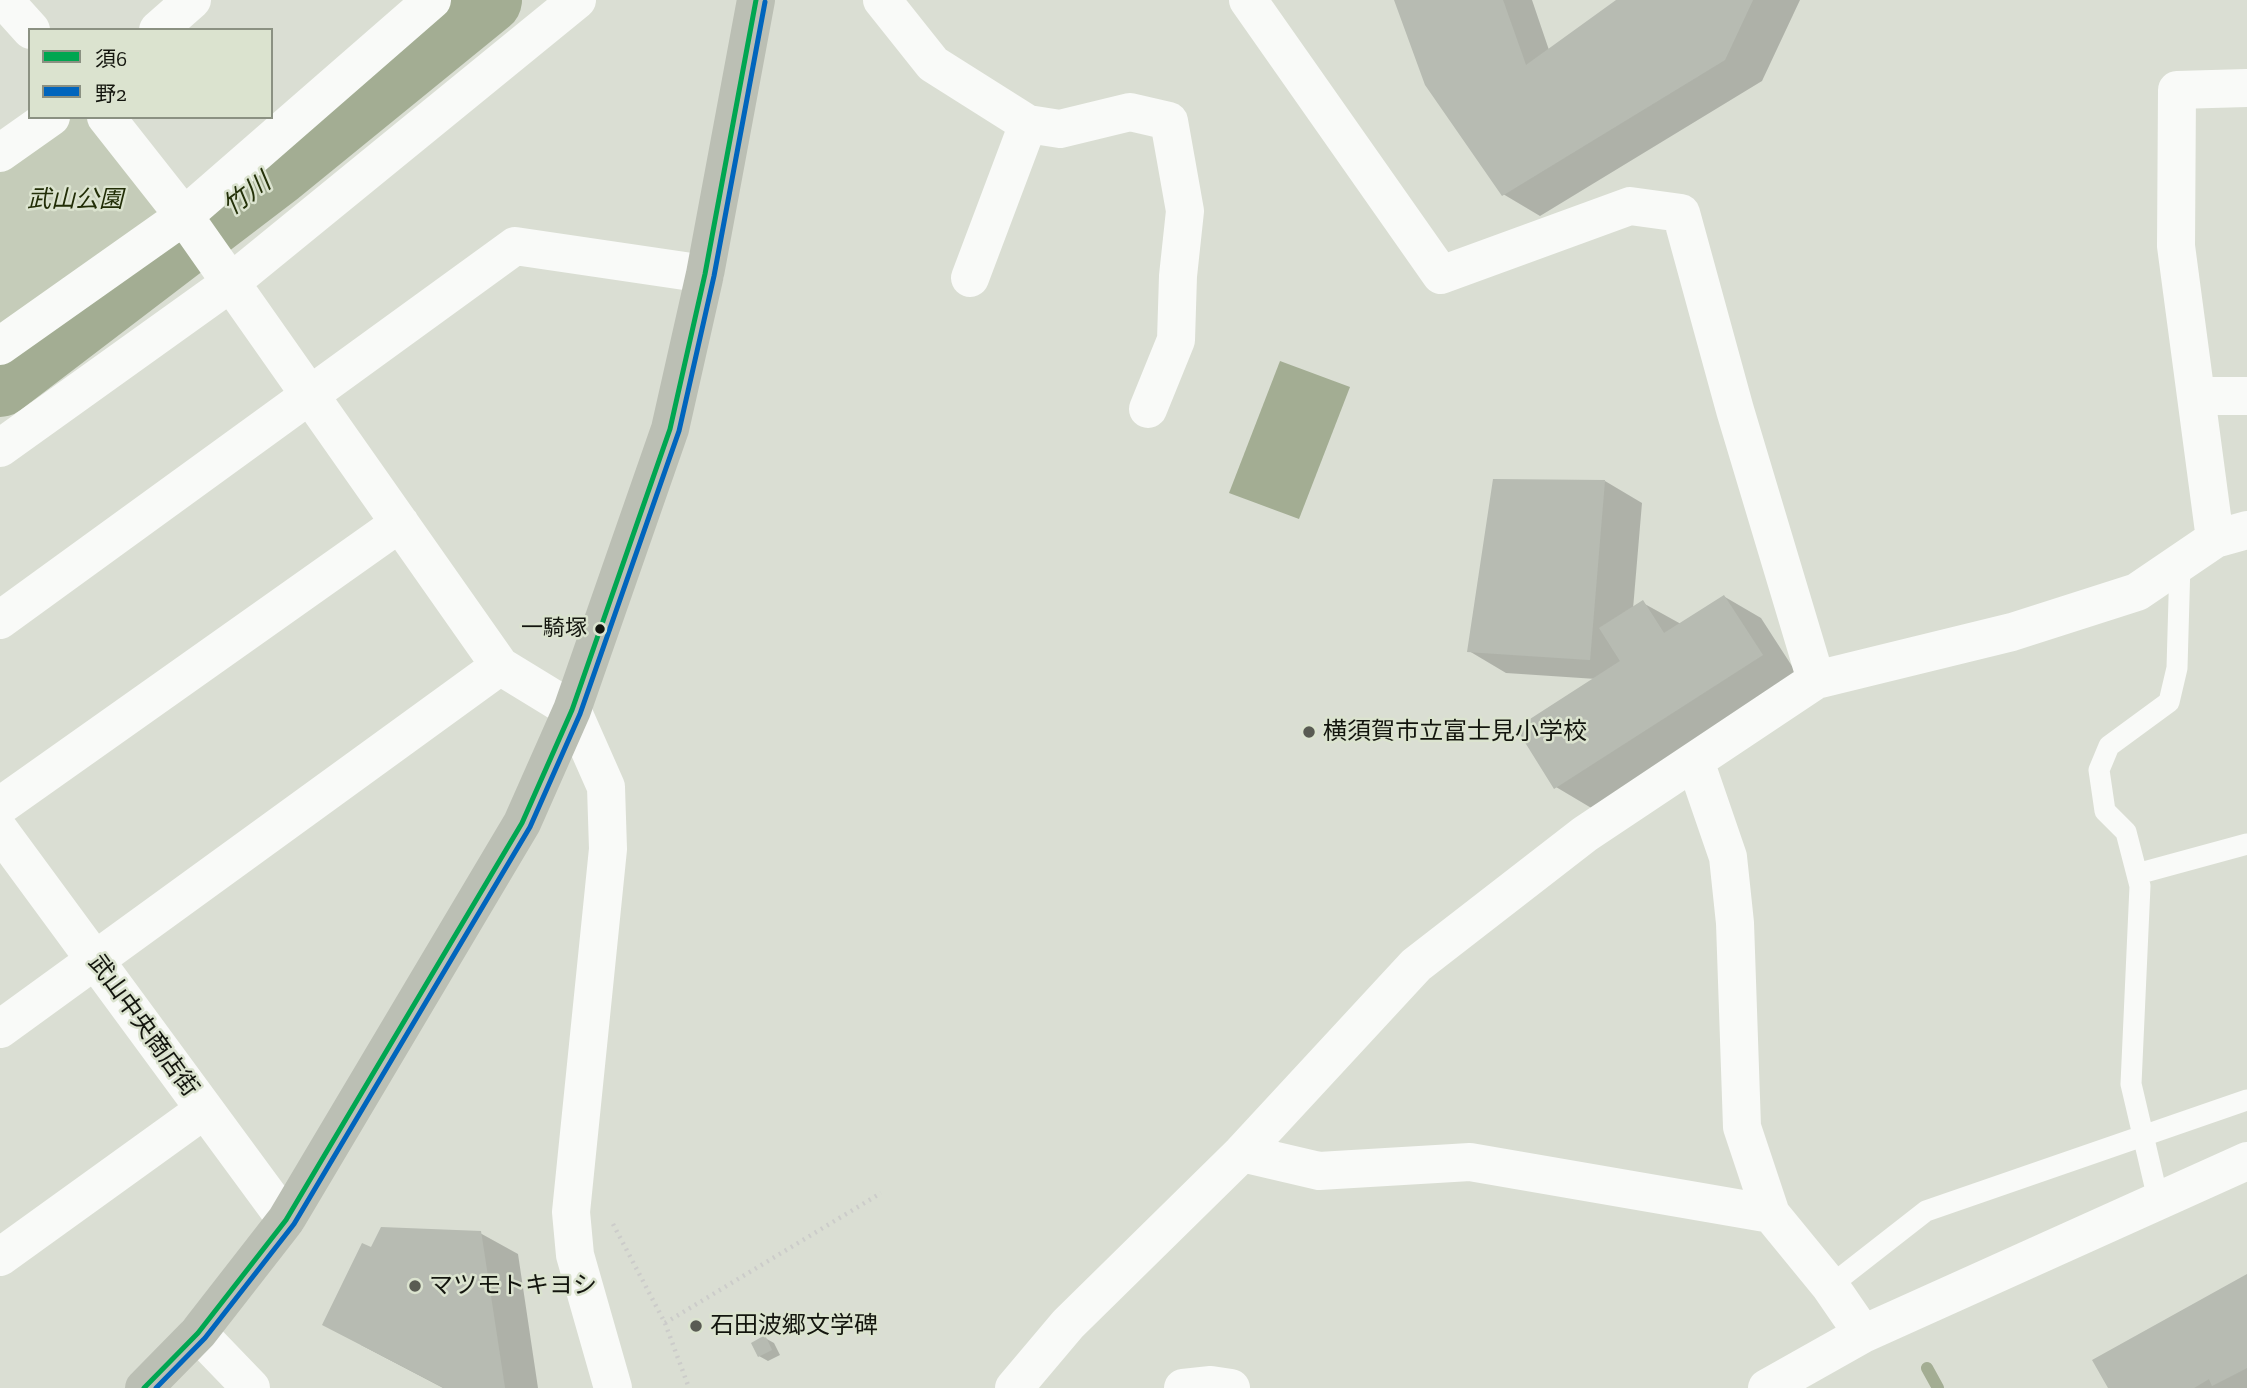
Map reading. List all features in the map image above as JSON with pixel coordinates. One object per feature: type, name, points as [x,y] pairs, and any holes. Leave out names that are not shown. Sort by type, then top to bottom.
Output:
[{"type":"main road","points":[[144,1388],[198,1333],[286,1220],[522,823],[572,710],[670,429],[705,274],[756,0]]},
{"type":"street","points":[[4,0],[29,28]]},
{"type":"street","points":[[160,28],[192,0]]},
{"type":"street","points":[[0,346],[184,216],[432,0]]},
{"type":"street","points":[[0,448],[229,284],[578,0]]},
{"type":"street","points":[[882,0],[933,64],[1028,124],[1060,129],[1130,112],[1169,121],[1185,211],[1178,276],[1176,340],[1148,409]]},
{"type":"street","points":[[1248,0],[1441,275],[1630,206],[1681,213],[1735,410],[1816,680]]},
{"type":"street","points":[[1014,1388],[1068,1324],[1242,1153],[1416,965],[1585,834],[1816,680],[2012,632],[2137,592],[2180,563],[2231,534],[2196,396],[2176,246],[2177,90],[2247,88]]},
{"type":"street","points":[[0,153],[48,119]]},
{"type":"street","points":[[108,119],[184,216],[229,284],[500,666],[572,710],[606,787],[608,849],[571,1212],[575,1255],[612,1388]]},
{"type":"street","points":[[970,278],[1028,124]]},
{"type":"street","points":[[0,620],[515,246],[705,274]]},
{"type":"street","points":[[2196,396],[2247,396]]},
{"type":"street","points":[[0,806],[400,523]]},
{"type":"street","points":[[0,1029],[500,666]]},
{"type":"street","points":[[1695,761],[1728,857],[1735,923],[1742,1127],[1771,1214],[1830,1286],[1863,1334]]},
{"type":"street","name":"武山中央商店街","points":[[0,831],[286,1220]]},
{"type":"street","points":[[0,1257],[204,1110]]},
{"type":"street","points":[[1242,1153],[1319,1171],[1470,1162],[1771,1214]]},
{"type":"street","points":[[1767,1388],[1863,1334],[2247,1161]]},
{"type":"street","points":[[198,1333],[251,1388]]},
{"type":"street","points":[[1183,1388],[1231,1388]]},
{"type":"lane","points":[[2158,1199],[2131,1084],[2140,886],[2126,832],[2105,811],[2099,770],[2109,746],[2169,702],[2177,668],[2180,563]]},
{"type":"lane","points":[[2137,874],[2247,844]]},
{"type":"lane","points":[[1830,1286],[1926,1210],[2247,1100]]},
{"type":"path","points":[[665,1323],[881,1193]]},
{"type":"path","points":[[611,1218],[620,1242],[665,1323],[689,1388]]},
{"type":"green space","name":"武山公園","points":[[48,119],[108,119],[184,216],[0,346],[0,153]]},
{"type":"shaded area","points":[[1280,361],[1350,387],[1299,519],[1229,493]]},
{"type":"building","points":[[1394,0],[1503,0],[1526,65],[1616,0],[1753,0],[1725,60],[1502,196],[1425,85]]},
{"type":"building","points":[[1493,479],[1605,480],[1590,660],[1467,652]]},
{"type":"building","points":[[1724,595],[1763,655],[1554,789],[1516,728],[1620,661],[1599,628],[1643,600],[1664,633]]},
{"type":"building","name":"マツモトキヨシ","points":[[381,1227],[481,1231],[505,1388],[444,1388],[322,1325],[362,1243],[371,1247]]},
{"type":"building","points":[[2247,1274],[2247,1368],[2212,1386],[2209,1379],[2194,1388],[2108,1388],[2092,1360]]},
{"type":"building","points":[[765,1335],[772,1350],[758,1357],[751,1343]]},
{"type":"waterway","name":"竹川","points":[[0,383],[278,171],[488,0]]},
{"type":"waterway","points":[[1927,1368],[1938,1388]]},
{"type":"transit line","name":"須6","points":[[144,1388],[198,1333],[286,1220],[522,823],[572,710],[670,429],[705,274],[756,0]]},
{"type":"transit line","name":"野2","points":[[156,1388],[205,1338],[294,1224],[530,827],[580,714],[679,431],[714,276],[765,2]]},
{"type":"place","name":"一騎塚","points":[[600,629]]},
{"type":"place","name":"横須賀市立富士見小学校","points":[[1309,732]]},
{"type":"place","name":"マツモトキヨシ","points":[[415,1286]]},
{"type":"place","name":"石田波郷文学碑","points":[[696,1326]]}]
